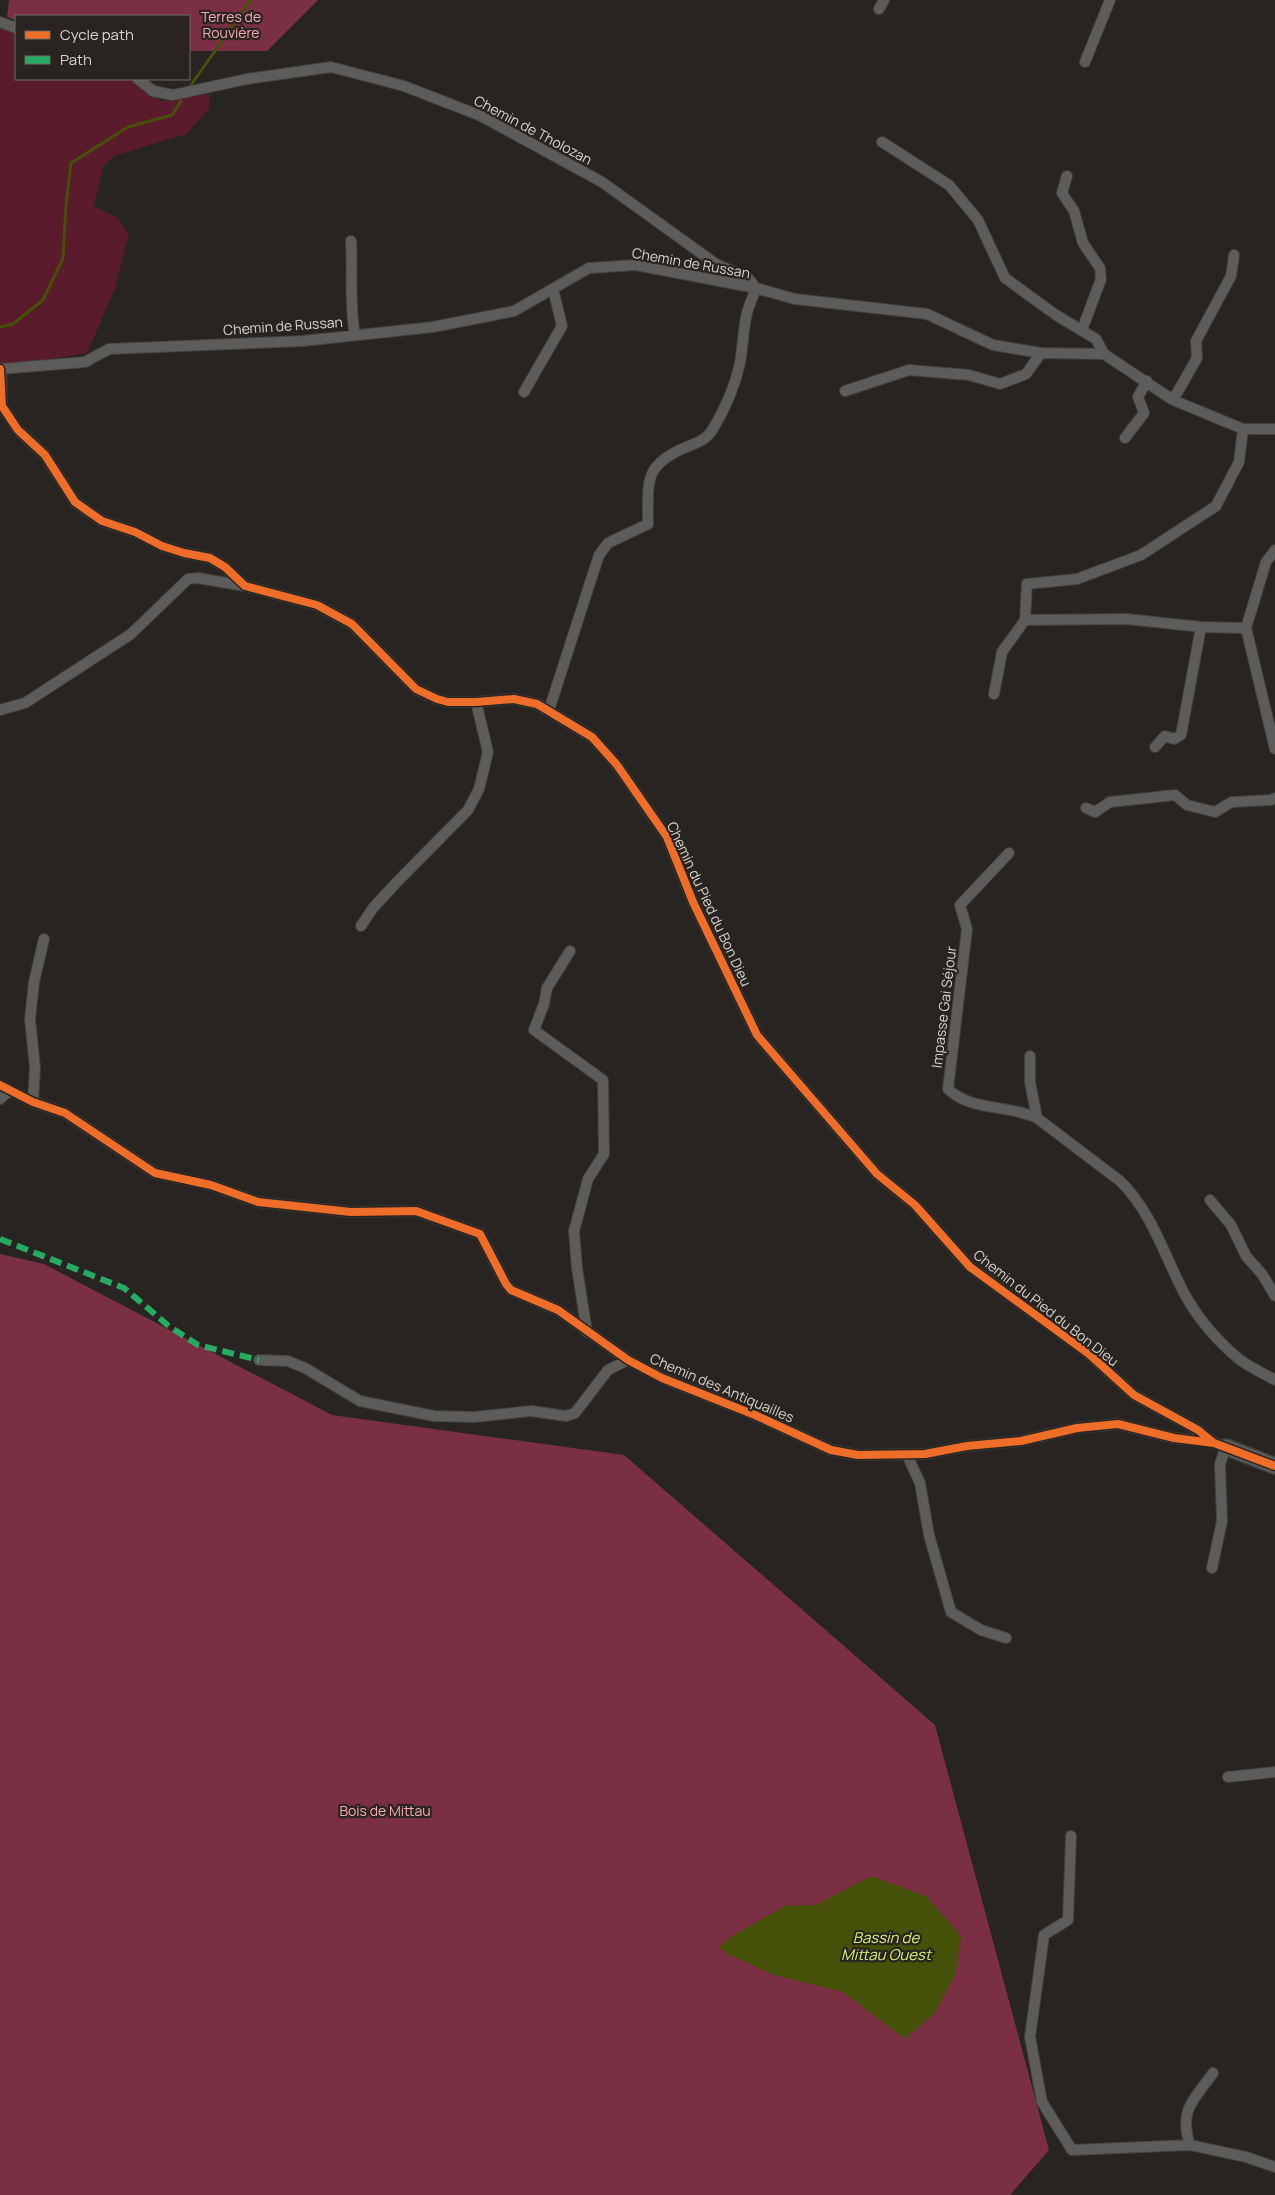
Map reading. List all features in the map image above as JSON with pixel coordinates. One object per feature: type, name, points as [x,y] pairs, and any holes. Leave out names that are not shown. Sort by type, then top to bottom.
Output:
[{"type":"street","points":[[1085,62],[1110,0]]},
{"type":"street","points":[[0,22],[15,28]]},
{"type":"street","name":"Chemin de Tholozan","points":[[139,80],[153,91],[173,95],[247,79],[330,67],[404,86],[481,116],[602,182],[645,215],[721,266],[748,278],[756,288]]},
{"type":"street","points":[[882,142],[949,185],[978,220],[1006,278],[1056,315],[1096,339],[1104,354],[1173,400],[1243,429],[1275,429]]},
{"type":"street","points":[[1067,176],[1062,193],[1074,211],[1083,243],[1100,268],[1101,279],[1082,330]]},
{"type":"street","points":[[351,241],[354,276],[352,322],[355,334]]},
{"type":"street","points":[[1173,400],[1196,358],[1196,341],[1231,276],[1234,255]]},
{"type":"street","name":"Chemin de Russan","points":[[1,369],[85,362],[109,349],[303,341],[433,327],[514,311],[590,268],[636,265],[756,288],[795,299],[926,314],[993,345],[1041,353],[1104,354]]},
{"type":"street","points":[[721,266],[723,282],[732,278],[732,271]]},
{"type":"street","points":[[524,392],[562,326],[553,288]]},
{"type":"street","points":[[549,710],[599,556],[608,543],[648,524],[647,500],[657,462],[680,449],[704,440],[712,431],[732,390],[740,363],[747,313],[756,288]]},
{"type":"street","points":[[845,391],[909,370],[969,375],[1000,384],[1026,374],[1041,353]]},
{"type":"street","name":"Chemin du Pied du Bon Dieu","points":[[1,369],[2,406],[18,430],[45,455],[75,502],[102,521],[135,532],[162,546],[184,554],[210,558],[225,567],[245,586],[317,605],[352,624],[416,689],[448,702],[514,699],[537,704],[592,738],[608,754],[654,815],[667,837],[693,902],[757,1035],[877,1174],[915,1206],[970,1267],[1089,1354],[1134,1395],[1198,1430],[1220,1445]]},
{"type":"street","points":[[1125,438],[1144,413],[1138,397],[1147,381]]},
{"type":"street","points":[[994,694],[1002,652],[1025,620],[1027,584],[1077,579],[1141,554],[1216,506],[1239,462],[1243,429]]},
{"type":"street","points":[[1275,550],[1266,562],[1246,628],[1275,750]]},
{"type":"street","points":[[0,710],[25,703],[130,634],[188,579],[198,578],[245,586]]},
{"type":"street","points":[[1025,620],[1127,618],[1201,627],[1246,628]]},
{"type":"street","points":[[1155,747],[1165,736],[1174,739],[1181,735],[1201,627]]},
{"type":"street","points":[[362,926],[372,908],[468,810],[479,789],[488,752],[476,702]]},
{"type":"street","points":[[1086,808],[1095,812],[1110,802],[1175,795],[1187,805],[1215,812],[1232,802],[1275,798]]},
{"type":"street","name":"Impasse Gai Séjour","points":[[1009,853],[960,905],[967,929],[948,1089],[958,1098],[1026,1112],[1038,1118],[1072,1142],[1130,1191],[1165,1248],[1183,1292],[1208,1326],[1240,1360],[1275,1380]]},
{"type":"street","points":[[32,1102],[35,1068],[30,1020],[34,982],[44,939]]},
{"type":"street","points":[[570,952],[547,988],[544,1004],[534,1030],[603,1080],[604,1154],[588,1179],[574,1231],[577,1268],[587,1332]]},
{"type":"street","points":[[1030,1056],[1030,1082],[1038,1118]]},
{"type":"street","name":"Chemin des Antiquailles","points":[[0,1085],[32,1102],[65,1113],[155,1173],[211,1185],[258,1202],[351,1212],[416,1211],[480,1234],[511,1290],[558,1310],[628,1360],[662,1378],[831,1450],[858,1455],[908,1455],[1021,1441],[1077,1428],[1118,1424],[1174,1438],[1220,1445]]},
{"type":"street","points":[[0,1099],[9,1091]]},
{"type":"street","points":[[1210,1200],[1231,1225],[1246,1256],[1262,1274],[1275,1296]]},
{"type":"street","points":[[259,1360],[288,1361],[305,1368],[360,1401],[434,1416],[474,1417],[531,1411],[566,1416],[574,1413],[608,1370],[628,1360]]},
{"type":"street","points":[[1212,1568],[1222,1521],[1220,1445],[1273,1465]]},
{"type":"street","points":[[908,1455],[920,1483],[928,1535],[951,1612],[981,1630],[1006,1638]]},
{"type":"street","points":[[1228,1777],[1275,1772]]},
{"type":"street","points":[[1070,1836],[1068,1920],[1044,1935],[1030,2038],[1042,2102],[1072,2150],[1190,2145],[1246,2157],[1275,2167]]},
{"type":"street","points":[[1190,2145],[1186,2126],[1189,2106],[1197,2092],[1213,2073]]},
{"type":"shaded area","points":[[0,24],[15,30],[15,80],[132,80],[161,101],[210,94],[209,109],[186,134],[114,156],[103,166],[94,206],[118,218],[129,235],[114,291],[87,353],[19,364],[0,364]]},
{"type":"green space","name":"Terres de Rouvière","points":[[9,0],[318,0],[267,51],[190,51],[190,15],[15,15],[15,20],[7,17]]},
{"type":"green space","name":"Bois de Mittau","points":[[0,1254],[44,1264],[332,1415],[624,1455],[935,1725],[1049,2150],[1010,2195],[0,2195]]},
{"type":"water","name":"Bassin de Mittau Ouest","points":[[871,1876],[926,1896],[961,1936],[955,1975],[935,2013],[905,2039],[843,1992],[774,1975],[726,1953],[719,1947],[732,1936],[785,1906],[816,1905]]},
{"type":"waterway","points":[[191,85],[251,0]]},
{"type":"waterway","points":[[0,327],[13,324],[43,300],[63,258],[71,163],[128,127],[172,115],[181,101]]},
{"type":"marked path","points":[[0,1239],[124,1288],[170,1327],[198,1345],[259,1360]]},
{"type":"cycle path","points":[[0,369],[2,406],[18,430],[45,455],[75,502],[102,521],[135,532],[162,546],[210,558],[225,567],[245,586],[317,605],[352,624],[416,689],[437,699],[448,702],[514,699],[537,704],[592,737],[617,765],[667,837],[693,902],[757,1035],[877,1174],[915,1205],[970,1267],[1089,1354],[1134,1395],[1198,1430],[1214,1443],[1275,1466]]},
{"type":"cycle path","points":[[0,1085],[33,1102],[65,1113],[155,1173],[211,1185],[258,1202],[351,1212],[416,1211],[480,1234],[511,1290],[558,1310],[628,1360],[662,1378],[755,1415],[831,1450],[858,1455],[925,1454],[967,1446],[1021,1441],[1077,1428],[1118,1424],[1174,1438],[1214,1443]]}]
